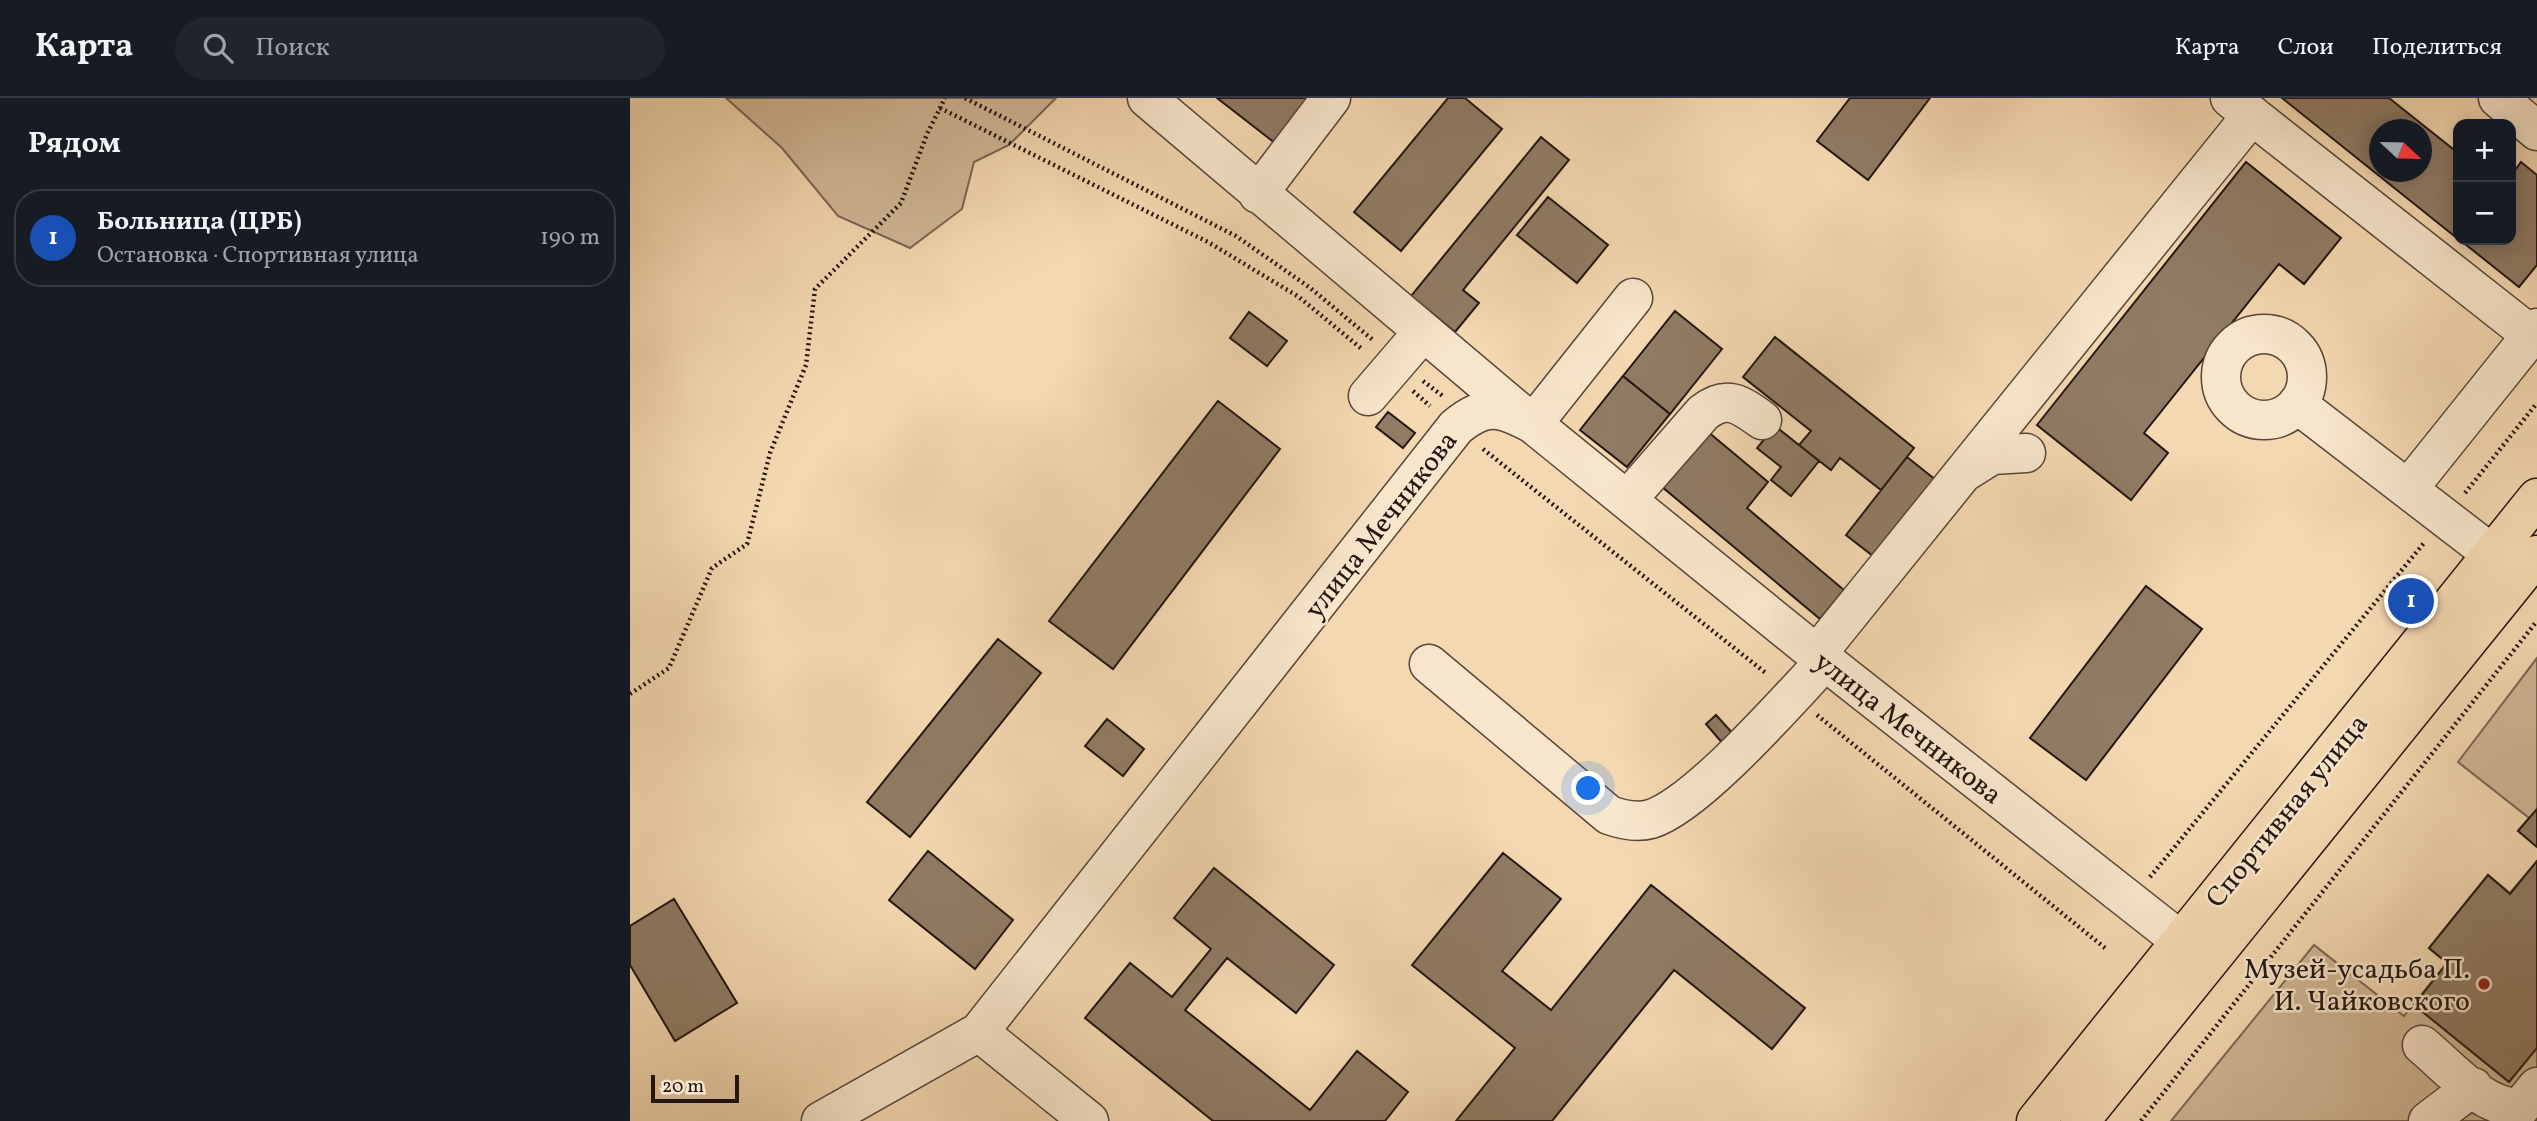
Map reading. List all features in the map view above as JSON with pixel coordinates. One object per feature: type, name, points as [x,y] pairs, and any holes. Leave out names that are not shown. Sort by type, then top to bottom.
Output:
[{"type":"highway","name":"Спортивная улица","points":[[2036,1121],[2537,499]]},
{"type":"highway","name":"Спортивная улица","points":[[2080,1121],[2534,565]]},
{"type":"street","points":[[1147,98],[1533,424],[1633,298]]},
{"type":"street","points":[[1258,194],[1331,98]]},
{"type":"street","points":[[2498,98],[2537,131]]},
{"type":"street","points":[[1429,664],[1609,815],[1628,821],[1650,820],[1674,808],[1708,779],[1793,695],[2241,107],[2534,332],[2408,489]]},
{"type":"street","points":[[1368,396],[1423,332]]},
{"type":"street","points":[[1627,500],[1703,413],[1715,403],[1727,401],[1740,404],[1762,420]]},
{"type":"street","points":[[2297,404],[2492,554]]},
{"type":"street","name":"улица Мечникова","points":[[821,1121],[979,1032],[1455,427],[1468,417],[1490,408],[1510,412],[1533,424],[1821,657],[2181,941]]},
{"type":"street","points":[[1963,473],[1992,455],[2026,453]]},
{"type":"street","points":[[979,1032],[1089,1121]]},
{"type":"street","points":[[2423,1045],[2473,1087],[2504,1108],[2520,1108],[2536,1095]]},
{"type":"street","points":[[2428,1121],[2473,1087]]},
{"type":"path","points":[[630,694],[669,668],[712,568],[747,544],[770,453],[806,365],[815,289],[901,203],[927,134],[945,98]]},
{"type":"path","points":[[965,98],[1236,236],[1309,287],[1468,417]]},
{"type":"path","points":[[2124,897],[2142,888],[2537,404]]},
{"type":"path","points":[[2141,1121],[2537,621]]},
{"type":"path","points":[[1793,695],[2105,948]]},
{"type":"shaded area","points":[[726,98],[1056,98],[1009,145],[974,162],[962,209],[910,248],[838,216],[782,148]]},
{"type":"shaded area","points":[[2537,658],[2537,847],[2518,831],[2529,818],[2458,762]]},
{"type":"shaded area","name":"Музей-усадьба П. И. Чайковского","points":[[2537,861],[2537,1121],[2171,1121],[2314,945],[2404,1016],[2447,963],[2429,948],[2488,875],[2510,893]]},
{"type":"building","points":[[1217,98],[1310,98],[1275,143]]},
{"type":"building","points":[[1448,98],[1465,98],[1502,129],[1401,251],[1354,212]]},
{"type":"building","points":[[1850,98],[1930,98],[1868,180],[1817,141]]},
{"type":"building","points":[[2282,98],[2389,98],[2415,119],[2369,119],[2369,168]]},
{"type":"building","points":[[2432,132],[2453,149],[2453,235],[2387,182],[2432,182]]},
{"type":"building","points":[[1541,137],[1569,160],[1463,290],[1479,303],[1455,332],[1411,296]]},
{"type":"building","points":[[2246,162],[2341,238],[2304,284],[2279,264],[2144,433],[2168,453],[2131,500],[2037,425]]},
{"type":"building","points":[[2521,162],[2537,175],[2537,265],[2519,287],[2466,245],[2516,245],[2516,169]]},
{"type":"building","points":[[1548,197],[1608,245],[1577,283],[1517,235]]},
{"type":"building","points":[[1675,311],[1722,349],[1670,414],[1623,376]]},
{"type":"building","points":[[1249,312],[1287,341],[1267,366],[1230,338]]},
{"type":"building","points":[[1775,337],[1914,448],[1881,490],[1840,458],[1831,470],[1799,445],[1811,431],[1743,377]]},
{"type":"building","points":[[1623,376],[1670,414],[1627,467],[1580,430]]},
{"type":"building","points":[[1218,401],[1280,449],[1113,669],[1049,621]]},
{"type":"building","points":[[1388,412],[1415,433],[1403,448],[1376,427]]},
{"type":"building","points":[[1775,426],[1819,461],[1791,496],[1771,480],[1781,467],[1757,448]]},
{"type":"building","points":[[1707,431],[1768,482],[1747,508],[1844,590],[1820,619],[1661,486]]},
{"type":"building","points":[[1907,457],[1942,485],[1882,563],[1846,535]]},
{"type":"building","points":[[2146,586],[2202,629],[2086,780],[2030,738]]},
{"type":"building","points":[[998,639],[1041,673],[910,837],[867,802]]},
{"type":"building","points":[[1716,715],[1735,736],[1724,745],[1706,724]]},
{"type":"building","points":[[1107,719],[1144,749],[1123,776],[1085,746]]},
{"type":"building","points":[[2537,809],[2537,847],[2518,831]]},
{"type":"building","points":[[928,851],[1013,920],[975,969],[889,900]]},
{"type":"building","points":[[1503,853],[1561,899],[1502,971],[1551,1010],[1651,885],[1805,1008],[1772,1049],[1674,970],[1552,1121],[1456,1121],[1515,1048],[1412,965]]},
{"type":"building","points":[[2537,861],[2537,1048],[2509,1082],[2414,1005],[2447,963],[2429,948],[2488,875],[2510,894]]},
{"type":"building","points":[[1214,868],[1334,965],[1296,1013],[1227,958],[1185,1010],[1310,1110],[1357,1051],[1408,1092],[1385,1121],[1213,1121],[1085,1018],[1130,963],[1172,997],[1211,949],[1174,918]]},
{"type":"building","points":[[674,899],[737,1003],[675,1041],[630,965],[630,926]]},
{"type":"place","name":"Больница (ЦРБ)","points":[[2411,601]]},
{"type":"place","name":"Музей-усадьба П. И. Чайковского","points":[[2484,984]]}]
